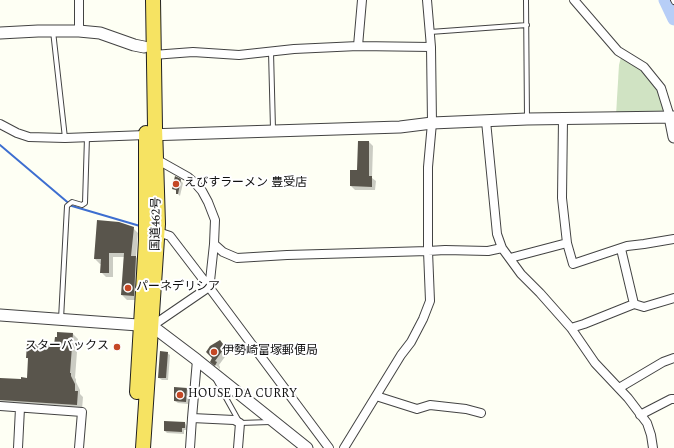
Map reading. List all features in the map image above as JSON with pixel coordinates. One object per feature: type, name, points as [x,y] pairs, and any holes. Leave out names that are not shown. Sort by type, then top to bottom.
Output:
[{"type":"highway","name":"国道462号","points":[[143,0],[149,51]]},
{"type":"highway","name":"国道462号","points":[[143,448],[146,325],[146,240],[150,135],[149,51],[153,0]]},
{"type":"highway","name":"国道462号","points":[[134,448],[146,325],[158,232],[156,159],[150,135]]},
{"type":"street","points":[[79,0],[79,31]]},
{"type":"street","points":[[358,46],[362,0]]},
{"type":"street","points":[[344,448],[401,355],[411,342],[423,319],[430,301],[428,251],[428,167],[432,123],[431,46],[427,0]]},
{"type":"street","points":[[574,0],[618,51],[644,66],[661,88],[672,117],[674,138]]},
{"type":"street","points":[[0,33],[79,31],[100,33],[149,51],[239,55],[294,49],[358,46],[431,46]]},
{"type":"street","points":[[0,124],[29,137],[65,138],[400,127],[432,123],[527,119],[672,117]]},
{"type":"street","points":[[563,119],[562,198],[567,243],[573,264],[627,246],[674,239]]},
{"type":"street","points":[[486,121],[497,234],[502,248],[521,274],[571,328],[595,363],[628,398],[647,423],[651,435],[652,448]]},
{"type":"street","points":[[146,325],[207,288],[210,281],[214,244],[215,220],[202,191],[188,177],[156,159]]},
{"type":"street","points":[[158,232],[170,236],[207,288],[329,448]]},
{"type":"street","points":[[510,258],[567,243]]},
{"type":"street","points":[[214,244],[223,252],[238,258],[445,250],[488,251],[502,248]]},
{"type":"street","points":[[620,249],[634,304]]},
{"type":"street","points":[[571,328],[634,304],[644,307],[674,298]]},
{"type":"street","points":[[0,315],[146,325],[197,360],[307,448]]},
{"type":"street","points":[[619,388],[663,362],[674,358]]},
{"type":"street","points":[[190,448],[197,360]]},
{"type":"street","points":[[376,396],[417,409],[430,405],[466,409],[481,413]]},
{"type":"street","points":[[640,414],[671,399],[674,399]]},
{"type":"street","points":[[0,406],[82,412],[79,448]]},
{"type":"street","points":[[18,448],[20,408]]},
{"type":"street","points":[[192,418],[234,420],[240,423],[238,448]]},
{"type":"lane","points":[[526,0],[527,119]]},
{"type":"lane","points":[[430,32],[527,25]]},
{"type":"lane","points":[[52,31],[65,138]]},
{"type":"lane","points":[[270,52],[274,131]]},
{"type":"lane","points":[[61,319],[67,206],[72,202],[82,205],[85,203],[87,137]]},
{"type":"lane","points":[[215,375],[216,382],[240,423],[274,422]]},
{"type":"green space","points":[[621,57],[639,67],[659,88],[667,114],[616,115],[619,65]]},
{"type":"building","points":[[358,141],[369,141],[369,176],[372,176],[372,187],[350,186],[350,170],[357,170]]},
{"type":"building","points":[[175,176],[181,179],[178,194],[176,194],[176,190],[172,189]]},
{"type":"building","points":[[97,220],[119,222],[134,227],[131,256],[136,256],[134,296],[121,295],[124,253],[109,253],[109,273],[100,273],[101,259],[94,259]]},
{"type":"building","points":[[57,332],[73,333],[70,373],[75,384],[75,391],[78,391],[77,405],[0,400],[0,378],[27,378],[27,344],[54,345]]},
{"type":"building","points":[[220,340],[226,348],[215,361],[217,362],[215,366],[210,362],[212,358],[206,352],[210,346]]},
{"type":"building","points":[[160,351],[168,352],[166,378],[158,378]]},
{"type":"building","points":[[174,387],[187,388],[186,402],[174,401]]},
{"type":"building","points":[[164,421],[185,422],[185,428],[182,428],[182,432],[164,431]]},
{"type":"waterway","points":[[665,0],[674,19]]},
{"type":"waterway","points":[[0,145],[72,206],[140,226]]},
{"type":"place","name":"えびすラーメン 豊受店","points":[[176,184]]},
{"type":"place","name":"パーネデリシア","points":[[128,288]]},
{"type":"place","name":"スターバックス","points":[[117,347]]},
{"type":"place","name":"伊勢崎富塚郵便局","points":[[214,352]]},
{"type":"place","name":"HOUSE DA CURRY","points":[[180,395]]}]
